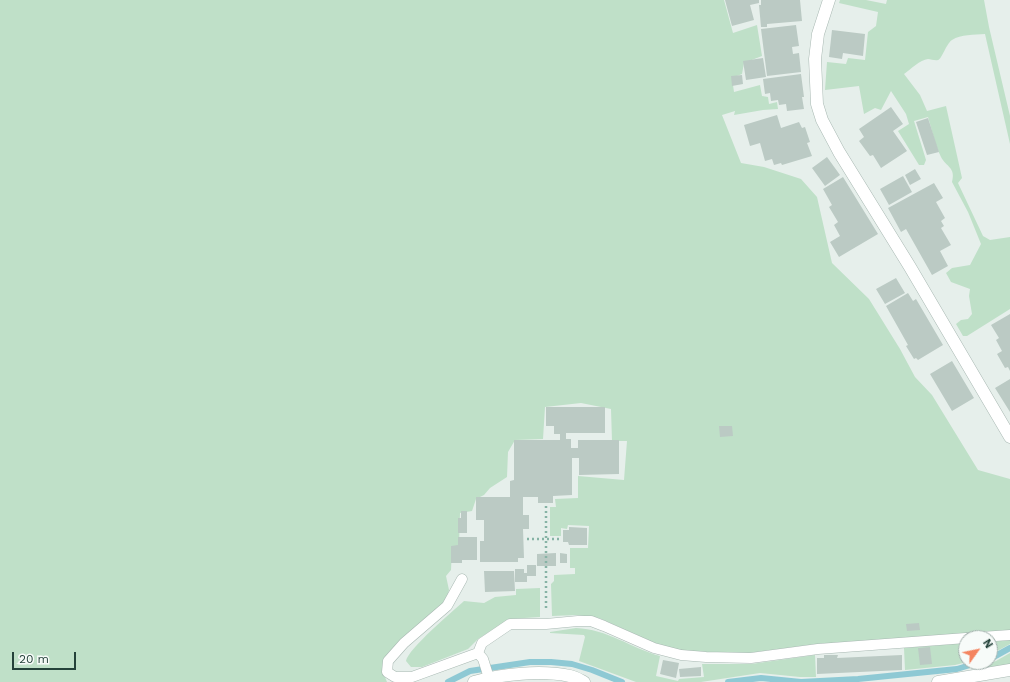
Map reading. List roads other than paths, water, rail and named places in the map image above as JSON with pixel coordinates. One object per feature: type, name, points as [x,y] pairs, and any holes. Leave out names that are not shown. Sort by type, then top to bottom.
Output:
[{"type":"street","points":[[829,0],[818,34],[815,59],[817,104],[822,120],[839,152],[910,267],[1010,437]]},
{"type":"street","points":[[938,682],[1008,670]]},
{"type":"street","points":[[1000,682],[1008,670]]},
{"type":"street","points":[[474,682],[488,676],[545,673],[571,676],[584,682]]},
{"type":"lane","points":[[462,579],[446,606],[404,643],[388,662],[387,672],[395,677],[412,677],[480,656]]},
{"type":"lane","points":[[488,676],[480,656],[482,643],[510,624],[546,624],[591,621],[654,648],[681,655],[706,657],[750,658],[818,649],[958,639]]},
{"type":"lane","points":[[998,636],[1010,635]]},
{"type":"waterway","points":[[998,655],[1010,648]]},
{"type":"waterway","points":[[448,682],[470,671],[530,662],[572,664],[622,682]]},
{"type":"waterway","points":[[728,682],[761,678],[801,682],[858,679],[958,669]]}]
